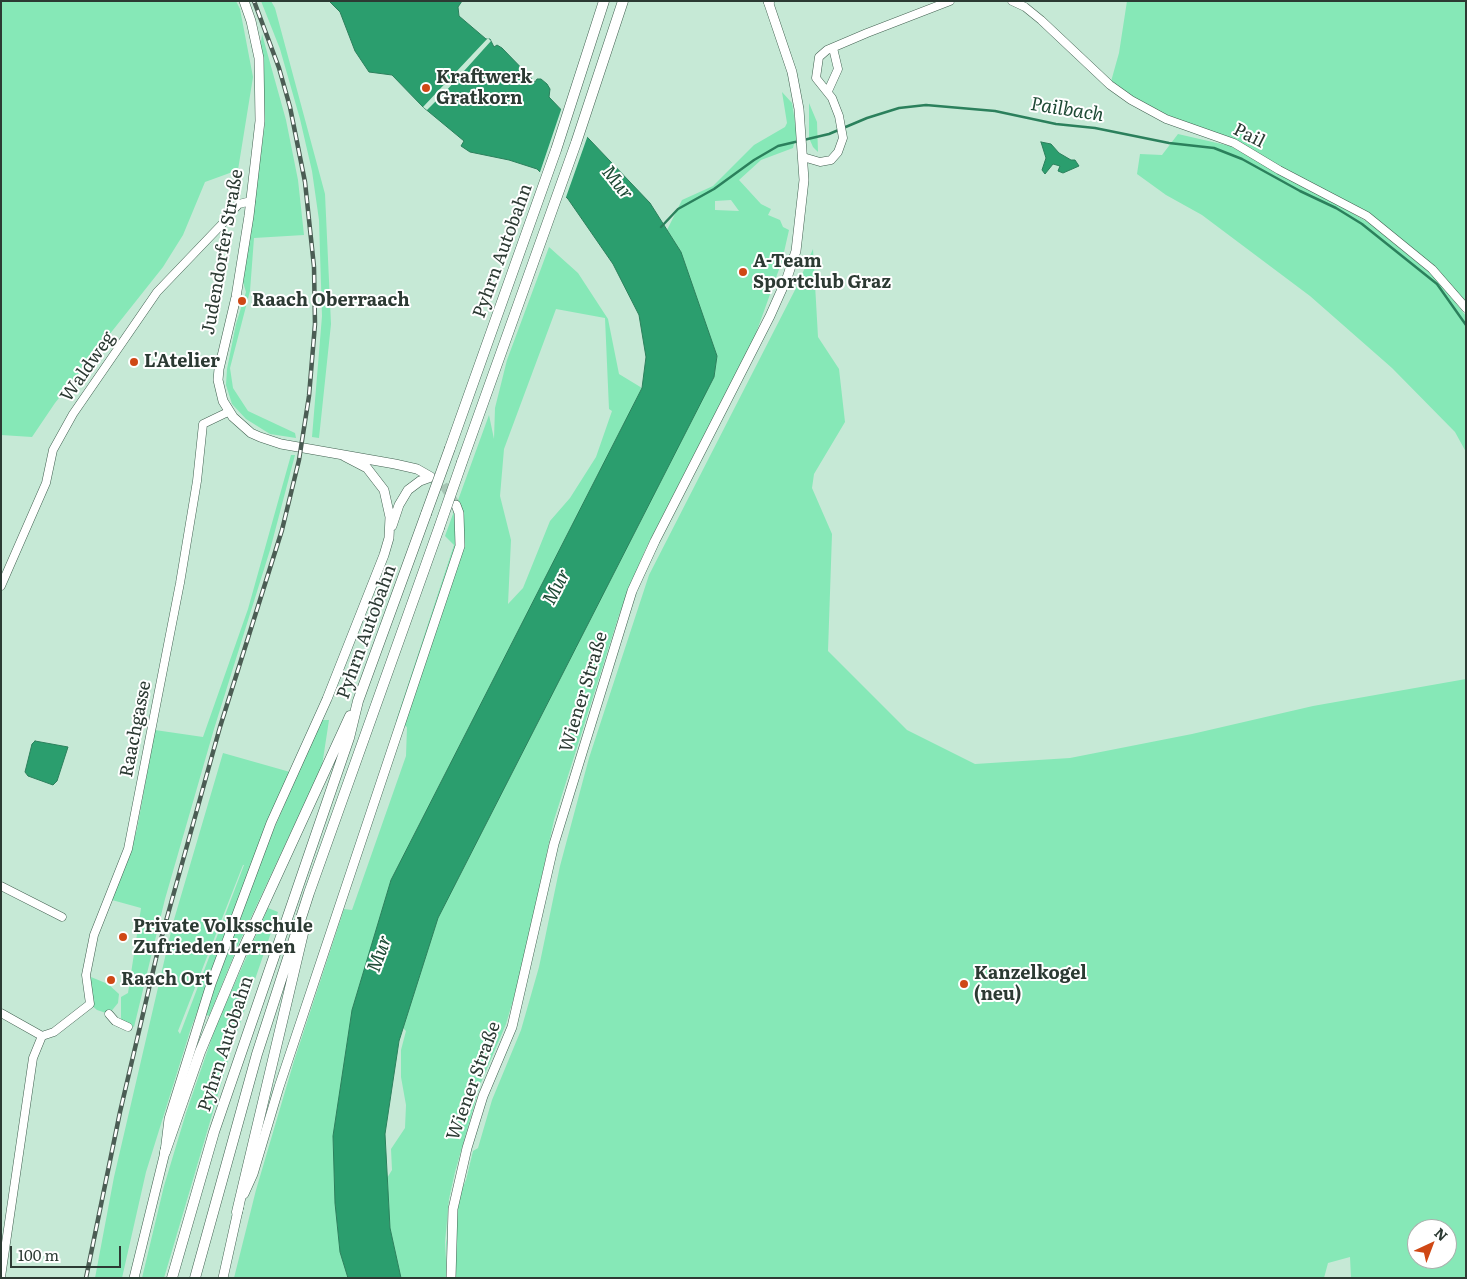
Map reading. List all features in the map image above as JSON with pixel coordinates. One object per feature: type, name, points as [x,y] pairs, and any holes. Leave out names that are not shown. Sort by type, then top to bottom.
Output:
[{"type":"highway","points":[[595,29],[598,1]]},
{"type":"highway","name":"Pyhrn Autobahn","points":[[172,1278],[214,1132],[349,738],[358,701],[514,270],[556,150],[604,1]]},
{"type":"highway","name":"Pyhrn Autobahn","points":[[195,1278],[258,1054],[309,893],[324,856],[524,290],[623,1]]},
{"type":"highway","points":[[165,1152],[200,1052],[240,956],[358,701]]},
{"type":"highway","points":[[237,1212],[275,1046],[324,856]]},
{"type":"main road","name":"Judendorfer Straße","points":[[230,414],[220,390],[219,369],[236,297],[251,201],[260,121],[261,84],[259,58],[251,21],[244,1]]},
{"type":"main road","name":"Wiener Straße","points":[[451,1278],[453,1209],[467,1148],[483,1096],[512,1026],[554,844],[632,591],[655,541],[752,354],[787,278],[800,228],[804,180],[802,141],[792,72],[769,2]]},
{"type":"main road","points":[[134,1278],[165,1152],[169,1119],[211,984],[271,823],[327,699],[369,598],[402,497],[413,485],[431,477],[417,469],[395,464],[281,444],[251,433],[230,414]]},
{"type":"main road","points":[[344,456],[367,468],[384,490],[389,507],[389,538]]},
{"type":"main road","points":[[223,1278],[237,1212],[253,1174],[279,1087],[460,546],[459,513],[456,505]]},
{"type":"street","points":[[803,157],[820,162],[831,160],[838,152],[843,138],[839,116],[828,91],[816,78],[816,63],[819,57],[833,48],[950,1]]},
{"type":"street","name":"Pail","points":[[1012,1],[1024,7],[1041,20],[1110,85],[1131,100],[1166,119],[1234,143],[1279,170],[1367,216],[1432,269],[1466,308]]},
{"type":"street","points":[[828,91],[838,69],[833,48]]},
{"type":"street","name":"Waldweg","points":[[1,586],[46,483],[53,450],[84,398],[157,292],[239,204],[251,201]]},
{"type":"street","name":"Raachgasse","points":[[42,1036],[54,1032],[90,1004],[86,975],[94,935],[128,849],[180,583],[197,481],[203,424],[230,414]]},
{"type":"street","points":[[1,886],[62,917]]},
{"type":"street","points":[[1,1277],[33,1058],[42,1036],[2,1014]]},
{"type":"street","points":[[109,1014],[114,1021],[128,1027]]},
{"type":"shaded area","points":[[1,1],[236,1],[240,9],[253,77],[238,170],[205,182],[183,235],[163,267],[55,403],[32,437],[1,435]]},
{"type":"shaded area","points":[[261,1],[271,1],[275,8],[325,194],[331,324],[319,438],[312,437],[322,316],[319,220],[312,171],[300,119],[280,49]]},
{"type":"shaded area","points":[[1127,1],[1466,1],[1466,308],[1445,283],[1387,231],[1253,154],[1183,126],[1110,85],[1119,53]]},
{"type":"shaded area","points":[[262,34],[286,120],[298,180],[304,235],[254,238],[250,291],[230,368],[233,388],[248,411],[295,433],[296,438],[270,434],[246,419],[232,404],[226,385],[227,369],[236,324],[246,292],[243,282],[265,124],[259,58]]},
{"type":"shaded area","points":[[782,92],[792,103],[799,148],[795,140],[793,148],[761,160],[739,180],[761,204],[771,209],[768,215],[780,220],[783,227],[789,230],[782,261],[755,336],[645,550],[619,615],[554,820],[519,980],[506,1024],[480,1085],[455,1172],[449,1199],[445,1242],[447,1278],[401,1278],[390,1228],[387,1178],[392,1170],[391,1149],[405,1128],[406,1105],[401,1077],[401,1050],[406,1031],[403,1028],[438,918],[714,377],[717,356],[681,252],[667,230],[682,200],[713,186],[754,145],[785,127],[787,123]],"holes":[[[731,200],[739,211],[715,210],[715,201]]]},
{"type":"shaded area","points":[[809,103],[817,122],[818,152],[813,147],[809,138]]},
{"type":"shaded area","points":[[1178,134],[1230,146],[1321,195],[1369,223],[1435,277],[1466,316],[1466,452],[1455,432],[1392,368],[1310,296],[1202,215],[1166,195],[1137,174],[1140,154],[1162,155]]},
{"type":"shaded area","points":[[549,247],[578,273],[608,319],[619,374],[642,388],[391,880],[352,1010],[333,1136],[335,1203],[340,1252],[348,1278],[234,1278],[256,1190],[294,1061],[344,909],[352,910],[406,756],[407,727],[396,721],[454,545],[445,536],[489,415],[494,439],[495,408],[507,360]],"holes":[[[556,309],[605,318],[609,409],[612,411],[596,457],[570,498],[550,521],[523,588],[508,604],[511,540],[500,496],[504,449]]]},
{"type":"shaded area","points":[[813,249],[818,337],[839,369],[845,422],[814,474],[812,488],[832,534],[828,651],[907,730],[975,764],[1070,758],[1192,734],[1313,706],[1466,679],[1466,1278],[1351,1278],[1350,1257],[1328,1263],[1324,1278],[449,1278],[446,1243],[453,1209],[466,1180],[473,1151],[478,1148],[492,1100],[521,1030],[539,967],[560,866],[589,758],[649,575],[797,286]]},
{"type":"shaded area","points":[[291,455],[295,455],[270,550],[214,729],[165,899],[134,1027],[121,1020],[121,997],[128,993],[141,908],[112,900],[128,860],[137,829],[155,730],[203,737],[248,609]]},
{"type":"shaded area","points":[[321,720],[329,720],[322,766],[239,943],[209,1016],[205,1014],[268,843]]},
{"type":"shaded area","points":[[223,753],[290,772],[191,1028],[146,1172],[122,1278],[95,1278],[114,1177],[173,923]],"holes":[[[244,865],[180,1034],[178,1031]]]},
{"type":"shaded area","points":[[268,908],[278,912],[232,1047],[164,1278],[142,1278],[164,1186],[186,1113],[216,1026]]},
{"type":"shaded area","points":[[86,975],[108,984],[119,994],[118,1003],[109,1014],[97,1010],[90,1004]]},
{"type":"water","name":"Mur","points":[[329,1],[462,1],[458,7],[459,16],[486,39],[490,39],[494,47],[497,45],[502,48],[535,82],[537,79],[541,79],[547,84],[550,89],[549,97],[650,203],[681,252],[717,356],[714,377],[438,918],[399,1041],[385,1134],[390,1228],[401,1278],[348,1278],[340,1252],[335,1203],[333,1136],[352,1010],[391,880],[642,388],[646,357],[639,315],[613,264],[568,199],[537,169],[509,160],[470,152],[461,146],[464,141],[423,107],[392,75],[369,72],[355,51],[340,12]]},
{"type":"water","points":[[1041,142],[1051,144],[1059,153],[1071,160],[1075,160],[1079,166],[1063,173],[1058,171],[1060,166],[1053,164],[1045,174],[1042,170],[1046,158]]},
{"type":"water","points":[[35,741],[68,747],[57,781],[53,785],[28,776],[25,772],[32,744]]},
{"type":"pier","points":[[488,38],[491,41],[446,91],[427,110],[423,107]]},
{"type":"pier","points":[[562,107],[588,135],[565,200],[539,175]]},
{"type":"waterway","name":"Pailbach","points":[[661,227],[678,209],[714,189],[754,160],[778,146],[829,134],[867,118],[899,108],[926,105],[995,111],[1056,124],[1095,128],[1169,143],[1214,148],[1242,159],[1300,191],[1336,208],[1362,224],[1437,284],[1466,325]]},
{"type":"tunnel","points":[[432,478],[442,483],[456,505]]},
{"type":"railway","points":[[86,1278],[120,1112],[158,950],[220,727],[282,530],[299,460],[309,396],[315,324],[314,267],[305,182],[290,107],[279,68],[254,1]]},
{"type":"place","name":"Kraftwerk Gratkorn","points":[[426,88]]},
{"type":"place","name":"A-Team Sportclub Graz","points":[[743,272]]},
{"type":"place","name":"Raach Oberraach","points":[[242,301]]},
{"type":"place","name":"L'Atelier","points":[[134,362]]},
{"type":"place","name":"Private Volksschule Zufrieden Lernen","points":[[123,937]]},
{"type":"place","name":"Raach Ort","points":[[111,980]]},
{"type":"place","name":"Kanzelkogel (neu)","points":[[964,984]]}]
